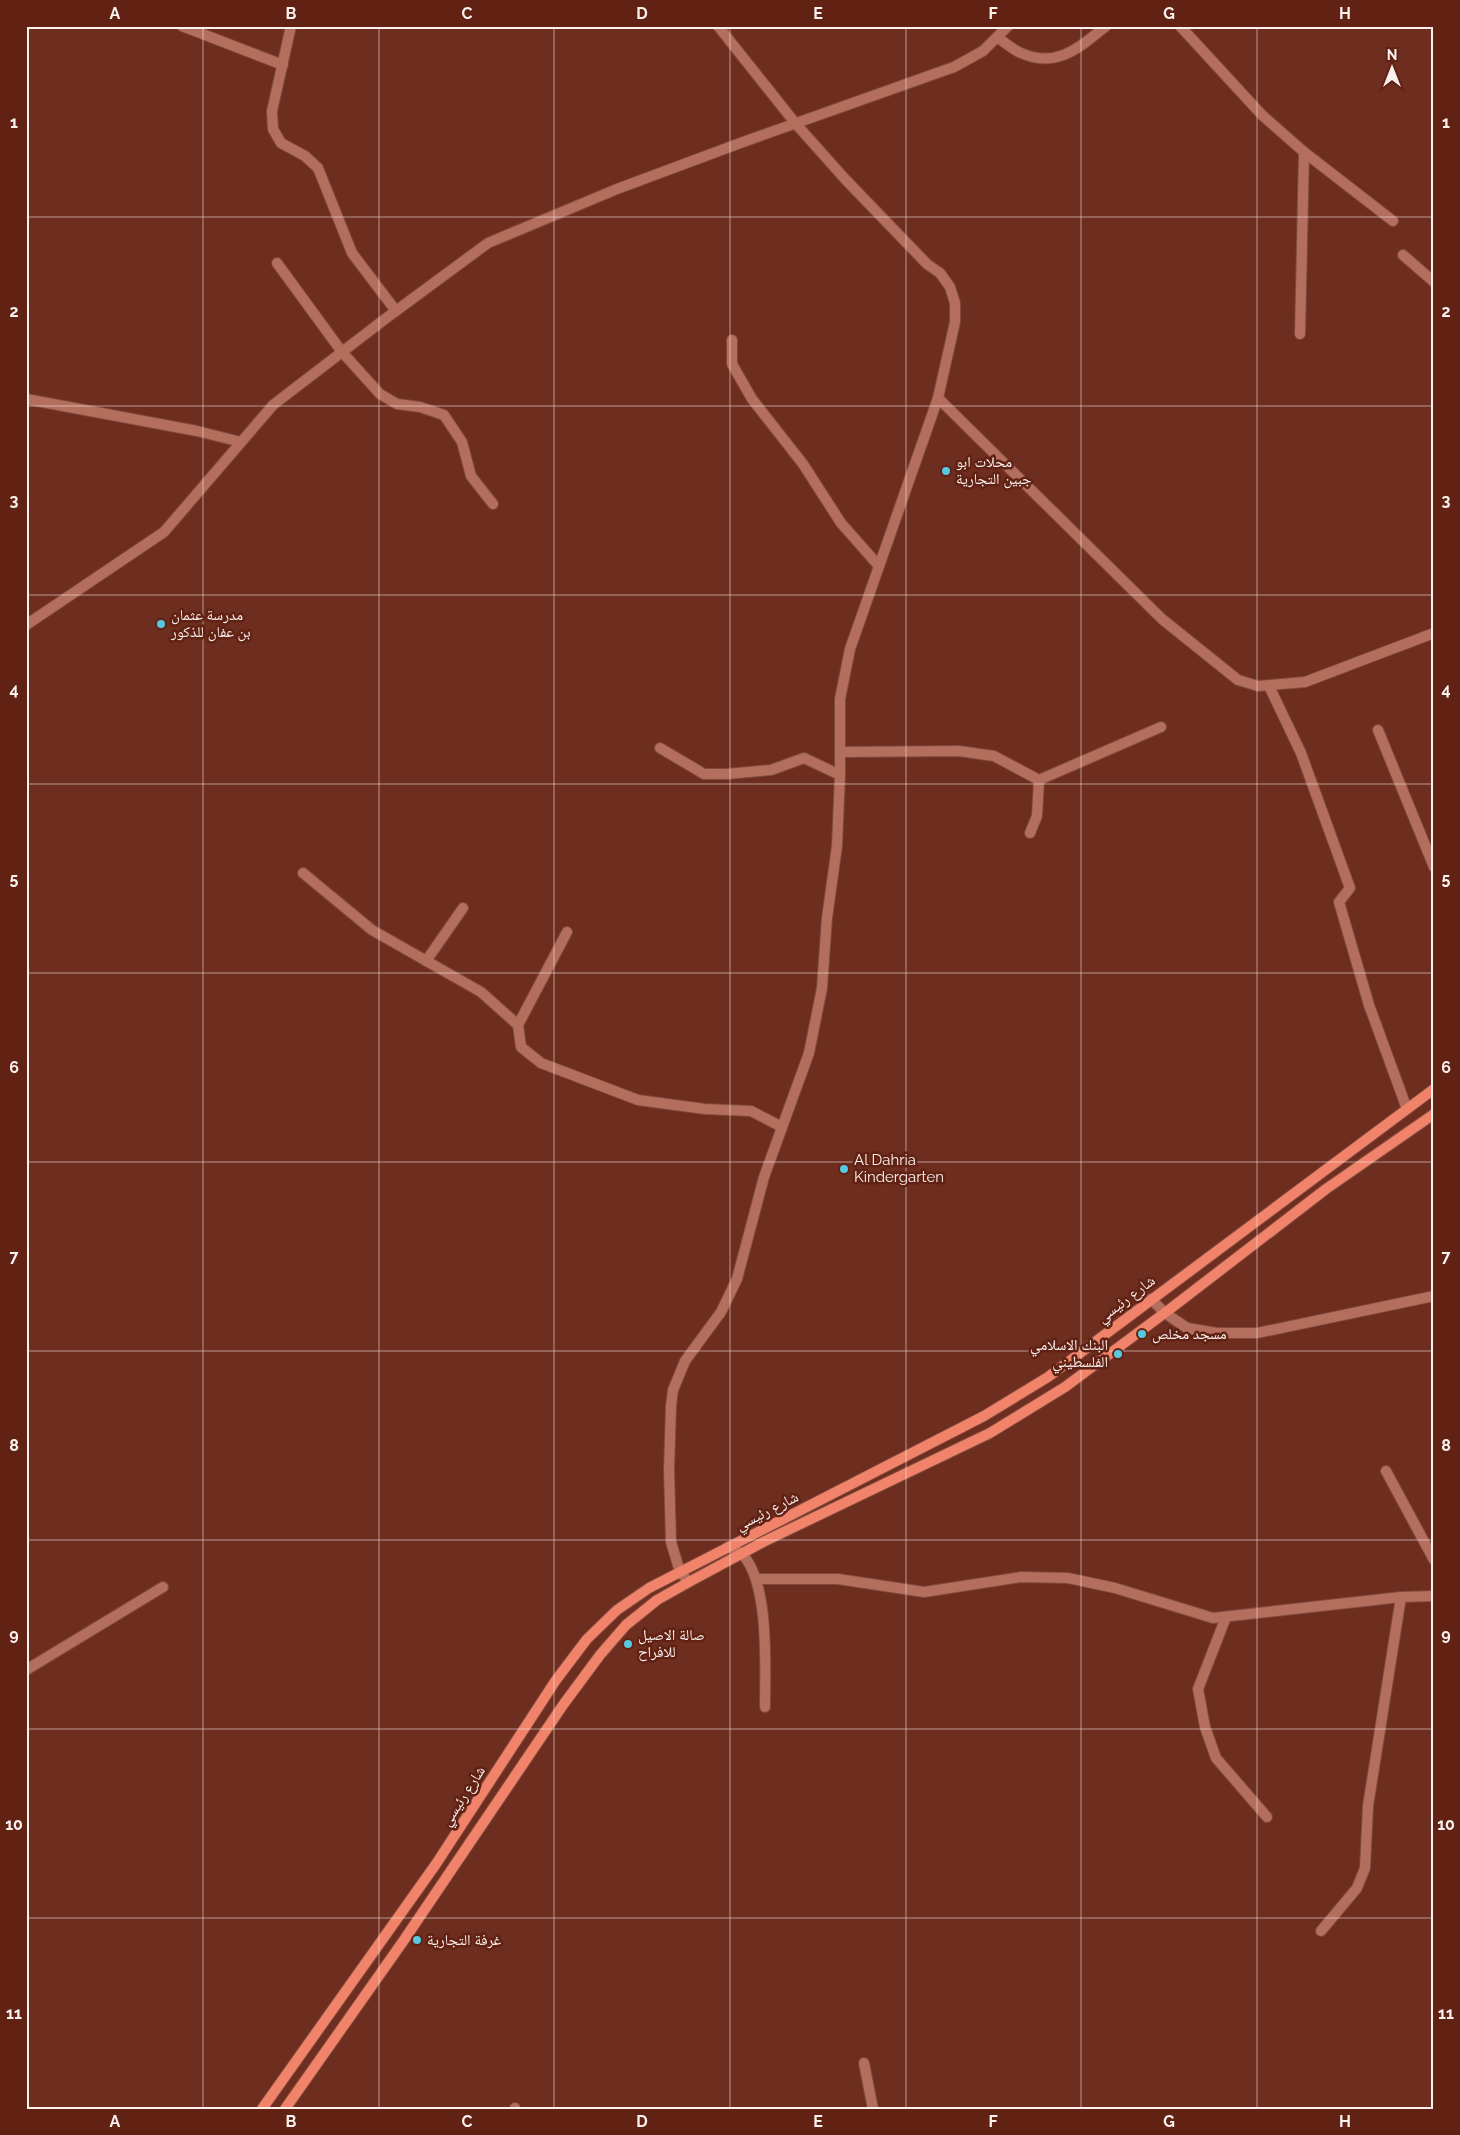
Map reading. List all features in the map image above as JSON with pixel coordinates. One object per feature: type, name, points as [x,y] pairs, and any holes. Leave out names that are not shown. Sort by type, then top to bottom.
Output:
[{"type":"main road","name":"شارع رئيسي","points":[[262,2109],[436,1864],[556,1680],[587,1640],[617,1610],[649,1588],[984,1416],[1048,1377],[1434,1089]]},
{"type":"main road","name":"شارع رئيسي","points":[[285,2109],[600,1655],[626,1625],[657,1600],[688,1582],[990,1433],[1065,1387],[1326,1189],[1434,1114]]},
{"type":"street","points":[[182,26],[282,65]]},
{"type":"street","points":[[291,26],[272,111],[272,124],[275,134],[282,143],[305,156],[318,168],[352,253],[396,311]]},
{"type":"street","points":[[688,1582],[680,1572],[671,1542],[670,1418],[674,1390],[685,1361],[711,1328],[730,1296],[737,1279],[764,1177],[809,1053],[822,988],[837,846],[840,775],[840,699],[850,649],[938,398],[955,320],[955,303],[950,286],[940,273],[927,264],[845,179],[796,124],[718,26]]},
{"type":"street","points":[[26,625],[164,532],[273,405],[488,243],[617,189],[954,67],[983,51],[1008,26]]},
{"type":"street","points":[[998,38],[1022,53],[1052,58],[1072,52],[1106,26]]},
{"type":"street","points":[[1180,26],[1262,115],[1304,152],[1393,221]]},
{"type":"street","points":[[1300,334],[1304,152]]},
{"type":"street","points":[[1403,255],[1434,282]]},
{"type":"street","points":[[277,263],[342,352],[380,394],[397,404],[420,407],[444,416],[462,442],[471,476],[493,504]]},
{"type":"street","points":[[732,340],[732,364],[752,400],[803,464],[841,523],[878,565]]},
{"type":"street","points":[[938,398],[1162,619],[1238,680],[1248,684],[1269,686],[1305,682],[1434,633]]},
{"type":"street","points":[[26,399],[198,431],[242,442]]},
{"type":"street","points":[[1269,686],[1301,753],[1350,888],[1340,902],[1369,1005],[1407,1109]]},
{"type":"street","points":[[1039,780],[1161,727]]},
{"type":"street","points":[[1378,730],[1434,867]]},
{"type":"street","points":[[660,748],[704,774],[771,770],[804,758],[840,775]]},
{"type":"street","points":[[840,752],[959,752],[994,756],[1039,780]]},
{"type":"street","points":[[1030,834],[1037,816],[1039,780]]},
{"type":"street","points":[[303,873],[372,930],[480,992],[518,1025]]},
{"type":"street","points":[[426,961],[463,908]]},
{"type":"street","points":[[567,932],[518,1025],[520,1047],[541,1063],[638,1100],[705,1109],[751,1111],[782,1127]]},
{"type":"street","points":[[1151,1299],[1164,1313],[1187,1328],[1216,1334],[1257,1333],[1434,1296]]},
{"type":"street","points":[[1386,1471],[1434,1560]]},
{"type":"street","points":[[728,1548],[742,1554],[757,1579],[765,1641],[765,1707]]},
{"type":"street","points":[[757,1579],[838,1579],[924,1592],[1021,1577],[1068,1578],[1115,1588],[1213,1618],[1401,1597],[1434,1596]]},
{"type":"street","points":[[26,1670],[163,1587]]},
{"type":"street","points":[[1322,1931],[1357,1888],[1365,1868],[1368,1806],[1401,1597]]},
{"type":"street","points":[[1226,1617],[1198,1689],[1205,1727],[1216,1758],[1267,1818]]},
{"type":"street","points":[[864,2063],[873,2109]]},
{"type":"place","name":"محلات ابو جبين التجارية","points":[[946,471]]},
{"type":"place","name":"مدرسة عثمان بن عفان للذكور","points":[[161,624]]},
{"type":"place","name":"Al Dahria Kindergarten","points":[[844,1169]]},
{"type":"place","name":"مسجد مخلص","points":[[1142,1334]]},
{"type":"place","name":"البنك الاسلامي الفلسطيني","points":[[1118,1354]]},
{"type":"place","name":"صالة الاصيل للافراح","points":[[628,1644]]},
{"type":"place","name":"غرفة التجارية","points":[[417,1940]]}]
